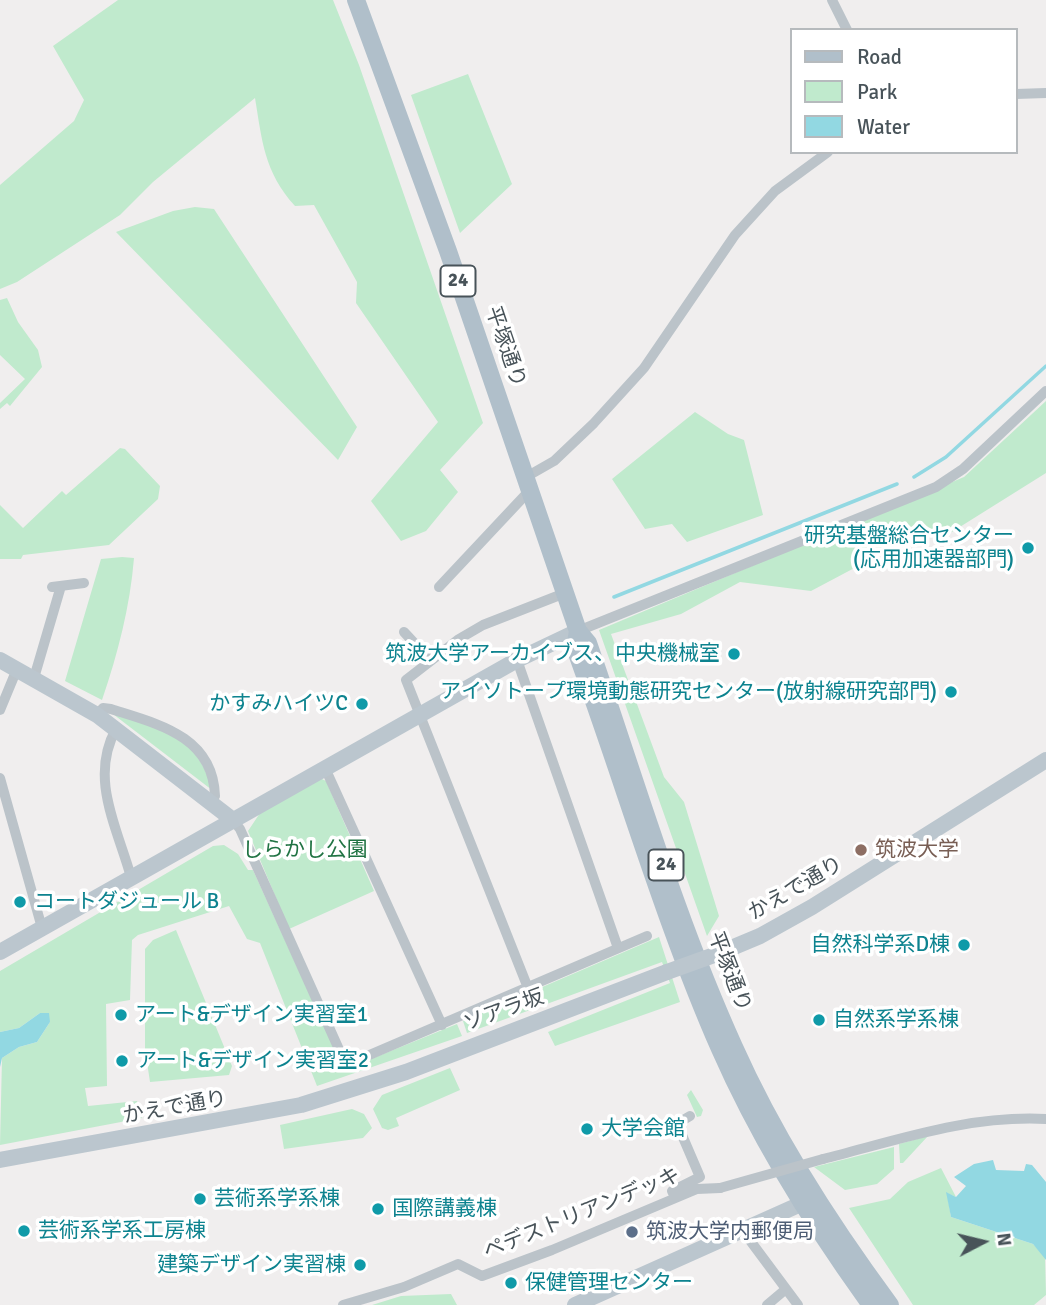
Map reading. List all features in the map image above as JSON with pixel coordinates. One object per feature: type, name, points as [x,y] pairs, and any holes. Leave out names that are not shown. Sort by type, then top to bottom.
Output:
[{"type":"main road","name":"平塚通り","points":[[356,0],[528,483],[578,631],[576,648],[704,1012],[744,1101],[871,1305]]},
{"type":"main road","name":"平塚通り","points":[[808,1201],[890,1305]]},
{"type":"street","points":[[832,0],[846,28]]},
{"type":"street","points":[[1018,94],[1046,93]]},
{"type":"street","points":[[439,587],[528,483],[594,423],[644,368],[735,235],[775,191],[825,154]]},
{"type":"street","points":[[0,952],[517,660],[578,631],[936,487],[963,469],[1046,391]]},
{"type":"street","points":[[34,678],[56,587],[84,583]]},
{"type":"street","points":[[528,988],[407,680],[430,660],[483,625],[565,593]]},
{"type":"street","points":[[404,632],[430,660]]},
{"type":"street","points":[[0,660],[97,715],[233,820],[240,829],[346,1065],[647,936]]},
{"type":"street","points":[[517,660],[618,948]]},
{"type":"street","points":[[0,710],[17,669]]},
{"type":"street","points":[[97,715],[103,708],[111,709],[177,732],[210,770],[215,796],[211,802]]},
{"type":"street","points":[[116,729],[104,759],[104,783],[131,877]]},
{"type":"street","name":"かえで通り","points":[[667,972],[760,936],[812,907],[1046,760]]},
{"type":"street","points":[[325,768],[442,1025]]},
{"type":"street","points":[[0,778],[42,928]]},
{"type":"street","name":"ソアラ坂","points":[[356,1089],[667,972]]},
{"type":"street","name":"かえで通り","points":[[0,1160],[275,1111],[356,1089]]},
{"type":"street","points":[[674,1195],[700,1177],[679,1128],[680,1122],[690,1116]]},
{"type":"street","name":"ペデストリアンデッキ","points":[[343,1305],[404,1287],[458,1264],[482,1276],[603,1228],[674,1195],[697,1189],[720,1188],[966,1122],[1005,1117],[1046,1119]]},
{"type":"street","points":[[575,1305],[808,1201]]},
{"type":"street","points":[[743,1231],[798,1305]]},
{"type":"street","points":[[767,1305],[786,1289]]},
{"type":"green space","points":[[118,0],[333,0],[359,65],[483,423],[440,470],[458,492],[426,531],[401,541],[371,501],[438,422],[356,303],[357,282],[314,205],[295,206],[277,181],[266,155],[255,98],[153,182],[120,215],[17,282],[0,289],[0,185],[74,121],[84,100],[53,46]]},
{"type":"green space","points":[[468,74],[512,184],[460,233],[411,95]]},
{"type":"green space","points":[[195,207],[214,209],[357,427],[338,460],[116,232],[173,211]]},
{"type":"green space","points":[[7,298],[18,322],[38,350],[42,367],[10,406],[7,403],[0,409],[0,403],[25,379],[0,355],[0,300]]},
{"type":"green space","points":[[1046,401],[1046,473],[939,540],[928,529],[811,591],[740,582],[681,614],[611,634],[664,777],[684,802],[719,916],[707,936],[599,630],[964,477]]},
{"type":"green space","points":[[695,412],[728,434],[744,440],[763,515],[687,542],[672,524],[645,529],[612,479]]},
{"type":"green space","points":[[120,448],[125,449],[160,486],[158,499],[109,545],[23,555],[21,559],[0,559],[0,505],[23,528],[62,491],[66,495]]},
{"type":"green space","points":[[134,558],[130,594],[102,700],[65,681],[101,559]]},
{"type":"green space","points":[[109,711],[159,728],[186,744],[206,771],[212,790]]},
{"type":"green space","name":"しらかし公園","points":[[320,778],[326,781],[374,891],[289,929],[248,831],[262,810]]},
{"type":"green space","points":[[224,845],[238,854],[248,870],[253,870],[344,1070],[457,1024],[462,1036],[317,1086],[260,943],[247,939],[229,906],[138,935],[132,940],[130,1000],[106,1004],[107,1086],[85,1088],[88,1106],[137,1101],[142,1118],[0,1145],[2,1058],[19,1047],[37,1042],[50,1022],[40,1013],[19,1028],[0,1032],[0,971],[213,846]]},
{"type":"green space","points":[[176,930],[232,1066],[229,1075],[150,1082],[145,1049],[145,949],[153,940]]},
{"type":"green space","points":[[659,937],[680,1002],[555,1046],[548,1032],[670,983],[662,962],[467,1033],[463,1021]]},
{"type":"green space","points":[[450,1068],[460,1090],[396,1118],[399,1126],[388,1130],[382,1128],[373,1109],[382,1095]]},
{"type":"green space","points":[[691,1090],[703,1110],[701,1116],[697,1117],[687,1095]]},
{"type":"green space","points":[[352,1109],[364,1114],[372,1128],[363,1138],[284,1149],[280,1125]]},
{"type":"green space","points":[[928,1136],[903,1163],[900,1163],[899,1144]]},
{"type":"green space","points":[[894,1147],[894,1169],[877,1184],[845,1190],[814,1167]]},
{"type":"green space","points":[[941,1168],[956,1197],[947,1193],[951,1217],[1033,1244],[1045,1256],[1046,1295],[1034,1305],[913,1305],[849,1208],[890,1199],[908,1182]]},
{"type":"green space","points":[[451,1294],[457,1305],[372,1305],[401,1296]]},
{"type":"water","points":[[40,1013],[49,1013],[50,1022],[37,1042],[19,1047],[2,1058],[0,1067],[0,1032],[19,1028]]},
{"type":"water","points":[[993,1160],[996,1170],[1024,1171],[1026,1164],[1032,1165],[1046,1182],[1046,1260],[1033,1244],[951,1217],[946,1192],[956,1197],[966,1186],[954,1177],[974,1164]]},
{"type":"waterway","points":[[914,477],[946,457],[1046,366]]},
{"type":"waterway","points":[[614,597],[897,484]]},
{"type":"place","name":"研究基盤総合センター (応用加速器部門)","points":[[1028,548]]},
{"type":"place","name":"筑波大学アーカイブス、中央機械室","points":[[734,654]]},
{"type":"place","name":"アイソトープ環境動態研究センター(放射線研究部門)","points":[[951,692]]},
{"type":"place","name":"かすみハイツC","points":[[362,704]]},
{"type":"place","name":"筑波大学","points":[[861,850]]},
{"type":"place","name":"コートダジュール B","points":[[20,902]]},
{"type":"place","name":"自然科学系D棟","points":[[964,945]]},
{"type":"place","name":"アート&デザイン実習室1","points":[[121,1015]]},
{"type":"place","name":"自然系学系棟","points":[[819,1020]]},
{"type":"place","name":"アート&デザイン実習室2","points":[[122,1061]]},
{"type":"place","name":"大学会館","points":[[587,1129]]},
{"type":"place","name":"芸術系学系棟","points":[[200,1199]]},
{"type":"place","name":"国際講義棟","points":[[378,1209]]},
{"type":"place","name":"芸術系学系工房棟","points":[[24,1231]]},
{"type":"place","name":"筑波大学内郵便局","points":[[632,1232]]},
{"type":"place","name":"建築デザイン実習棟","points":[[360,1265]]},
{"type":"place","name":"保健管理センター","points":[[511,1283]]}]
